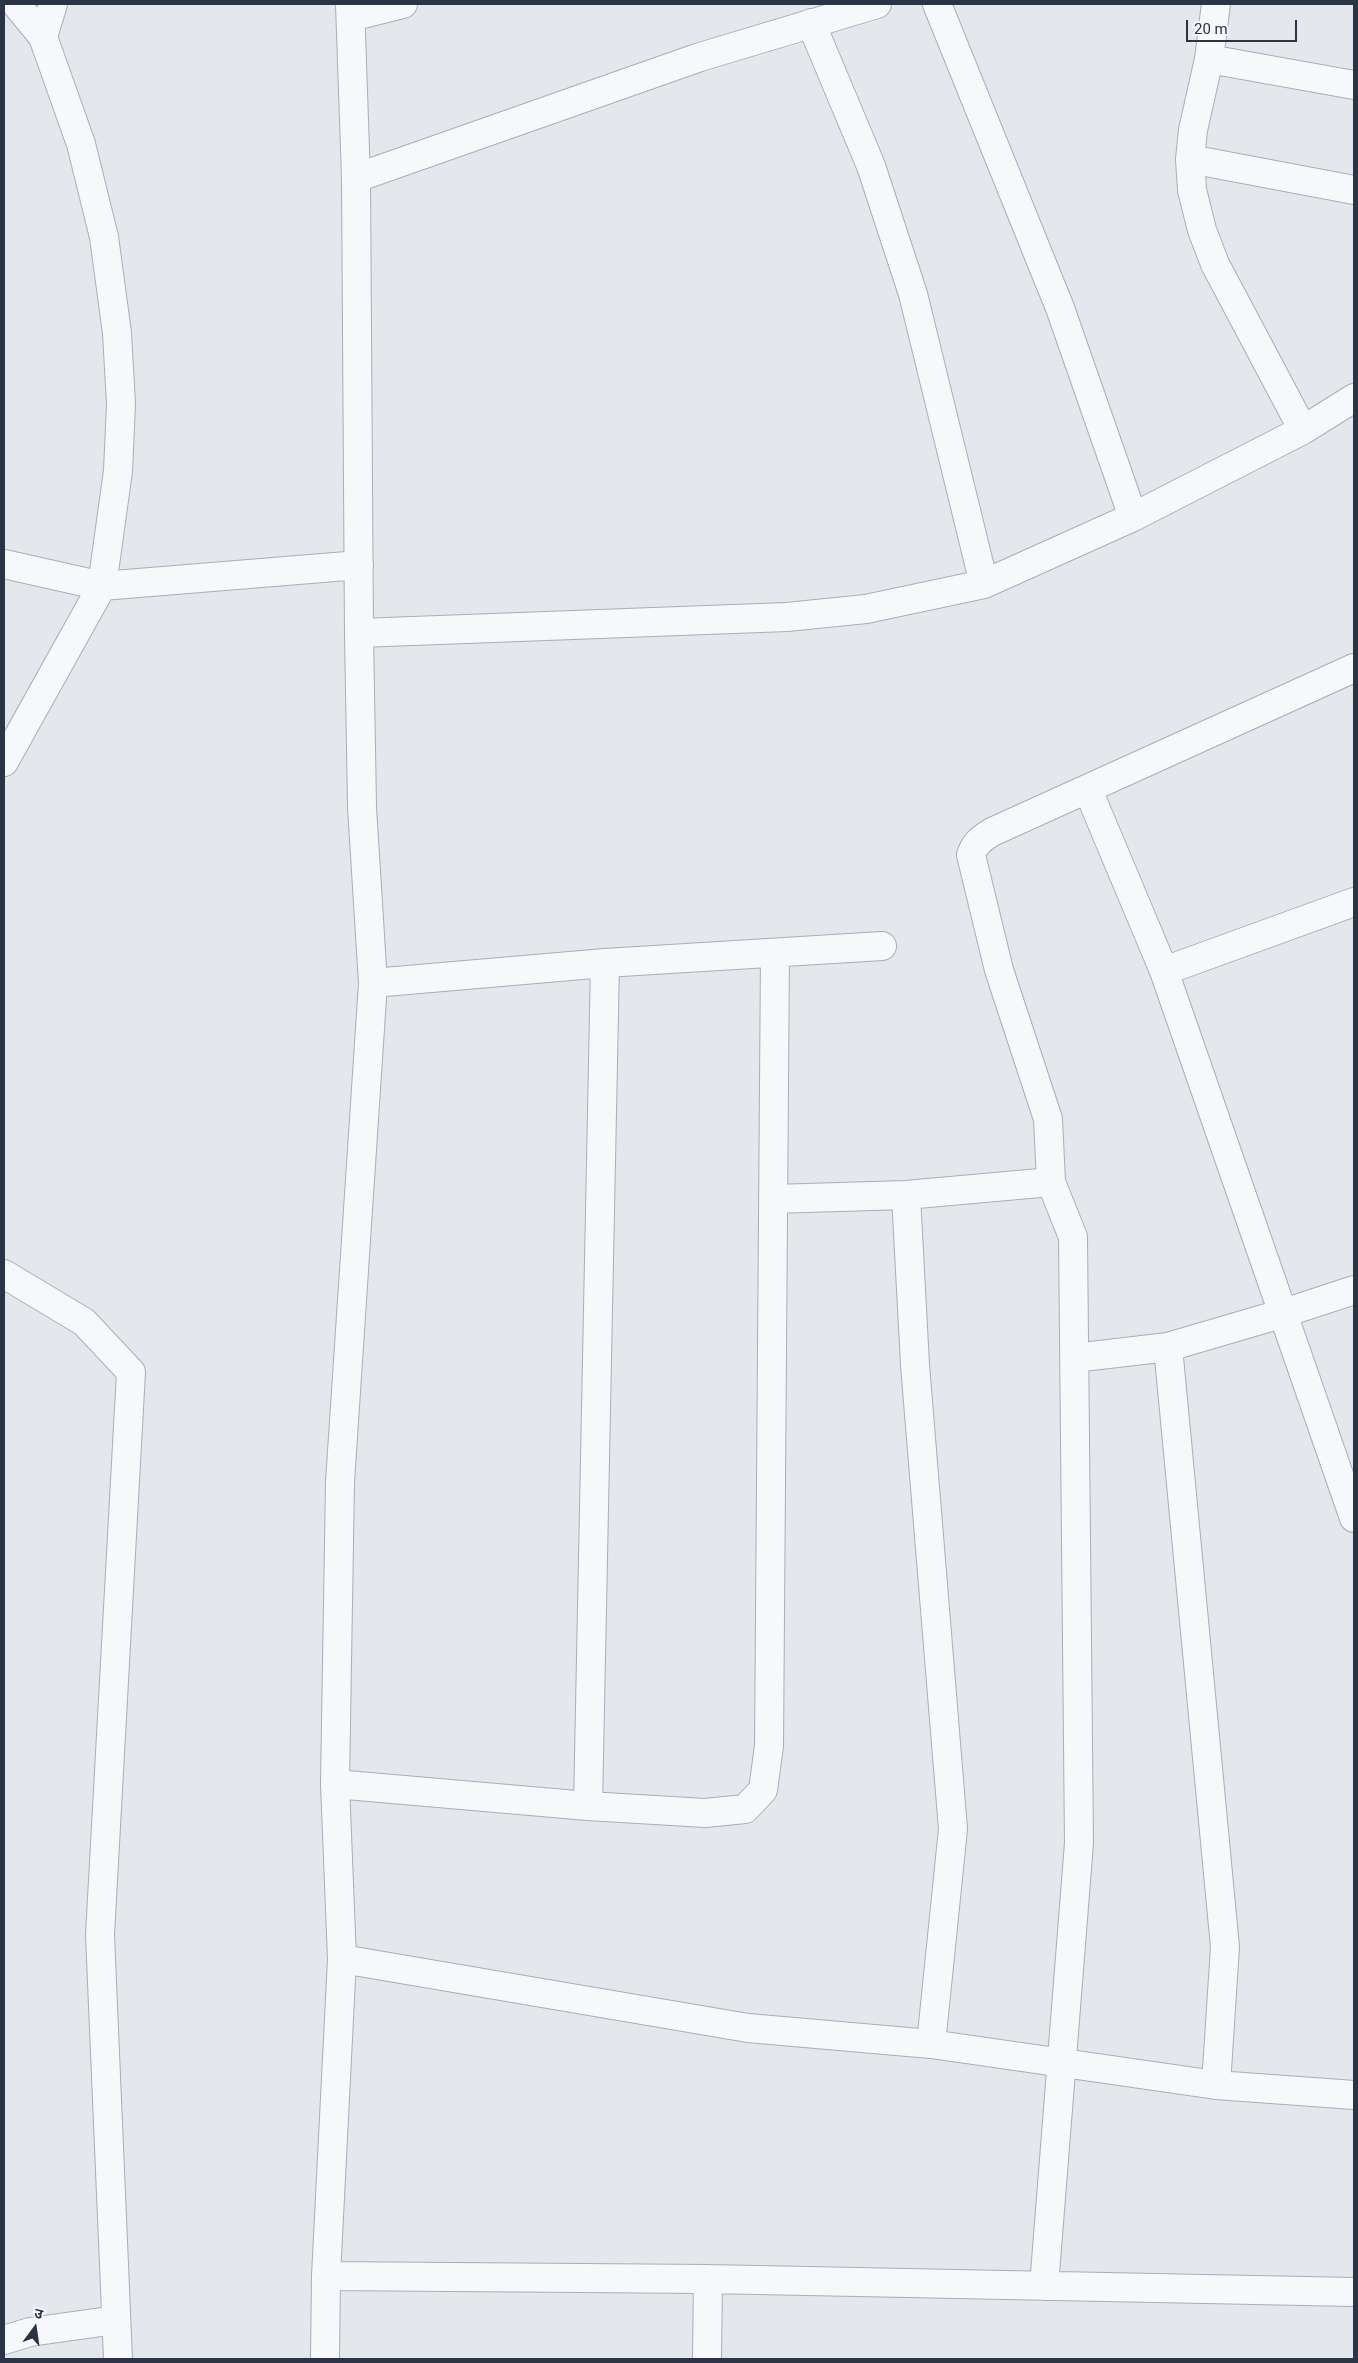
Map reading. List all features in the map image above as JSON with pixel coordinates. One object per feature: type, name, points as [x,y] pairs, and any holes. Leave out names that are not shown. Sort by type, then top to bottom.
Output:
[{"type":"street","points":[[4,762],[102,586],[118,471],[121,404],[117,333],[102,228],[81,144],[43,37],[16,4]]},
{"type":"street","points":[[43,37],[53,4]]},
{"type":"street","points":[[325,2359],[326,2276],[342,1959],[335,1784],[340,1482],[373,983],[362,807],[356,178],[351,10],[403,4]]},
{"type":"street","points":[[356,178],[700,57],[877,4]]},
{"type":"street","points":[[937,4],[1060,308],[1133,518]]},
{"type":"street","points":[[1216,4],[1209,59],[1193,130],[1190,160],[1192,190],[1202,230],[1215,264],[1303,430]]},
{"type":"street","points":[[811,23],[871,166],[914,294],[984,584]]},
{"type":"street","points":[[1209,59],[1354,85]]},
{"type":"street","points":[[1190,160],[1354,190]]},
{"type":"street","points":[[359,633],[787,618],[866,609],[984,584],[1133,518],[1303,430],[1354,398]]},
{"type":"street","points":[[4,564],[102,586],[360,565]]},
{"type":"street","points":[[1044,2286],[1079,1843],[1073,1237],[1051,1182],[1048,1119],[999,970],[971,855],[974,846],[992,832],[1354,668]]},
{"type":"street","points":[[1088,790],[1164,971],[1354,1516]]},
{"type":"street","points":[[1164,971],[1354,902]]},
{"type":"street","points":[[373,983],[605,963],[882,946]]},
{"type":"street","points":[[335,1784],[588,1806],[705,1813],[745,1809],[763,1790],[769,1746],[775,953]]},
{"type":"street","points":[[588,1806],[605,963]]},
{"type":"street","points":[[773,1199],[906,1195],[1051,1182]]},
{"type":"street","points":[[906,1195],[915,1366],[953,1829],[931,2044]]},
{"type":"street","points":[[4,1274],[84,1322],[131,1372],[100,1935],[118,2359]]},
{"type":"street","points":[[1074,1358],[1168,1347],[1354,1290]]},
{"type":"street","points":[[1168,1347],[1225,1946],[1216,2085]]},
{"type":"street","points":[[342,1959],[748,2028],[931,2044],[1216,2085],[1354,2094]]},
{"type":"street","points":[[326,2276],[708,2279],[1354,2292]]},
{"type":"street","points":[[707,2359],[708,2279]]},
{"type":"street","points":[[4,2340],[30,2332],[116,2320]]}]
